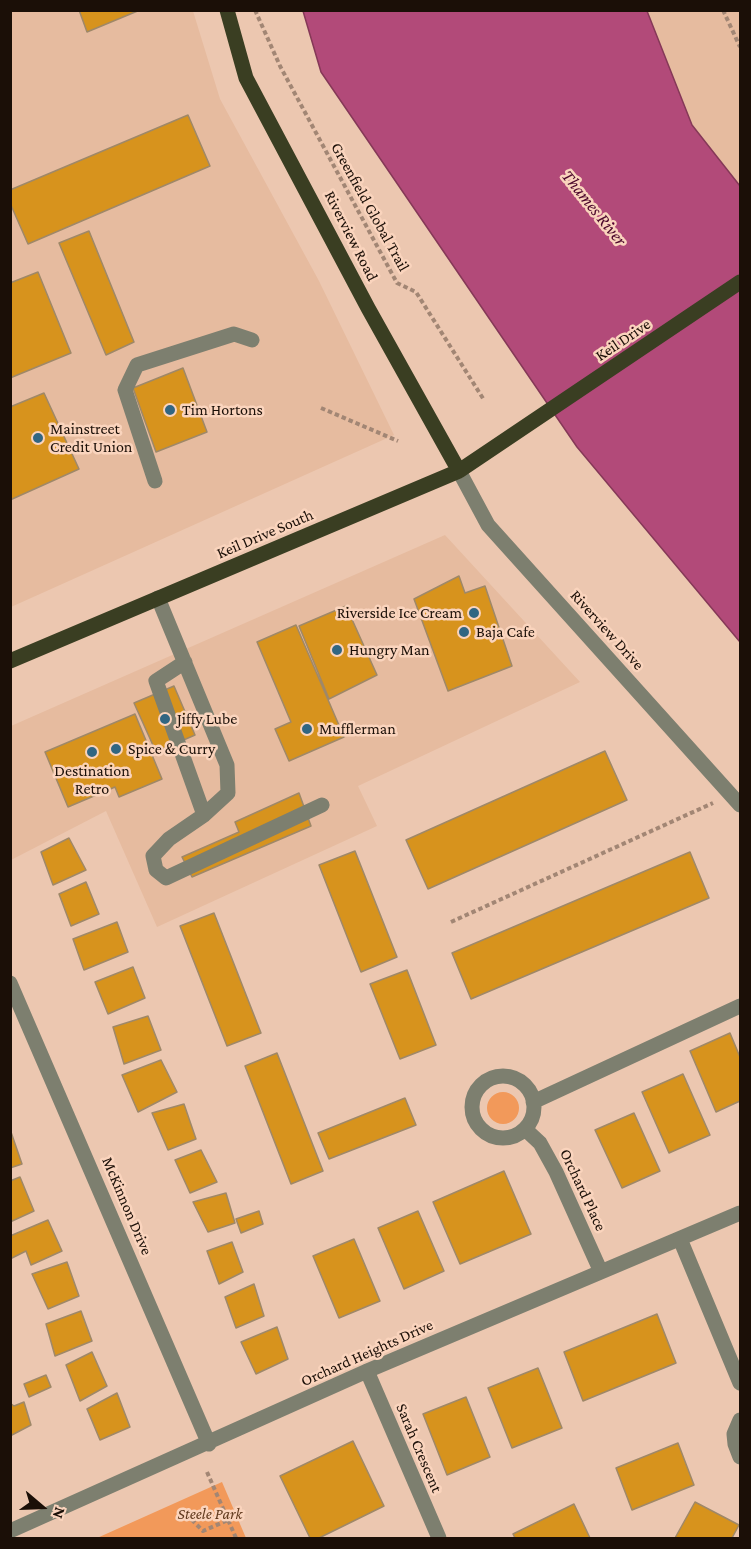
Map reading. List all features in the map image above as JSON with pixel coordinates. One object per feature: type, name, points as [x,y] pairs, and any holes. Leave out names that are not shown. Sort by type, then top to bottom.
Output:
[{"type":"main road","name":"Riverview Road","points":[[226,10],[246,78],[368,308],[459,471]]},
{"type":"main road","name":"Keil Drive","points":[[527,428],[741,282]]},
{"type":"main road","name":"Keil Drive South","points":[[10,661],[459,471],[527,428]]},
{"type":"street","points":[[155,481],[125,390],[137,365],[234,334],[252,340]]},
{"type":"street","name":"Riverview Drive","points":[[459,471],[488,525],[736,800]]},
{"type":"street","points":[[158,598],[227,765],[228,793],[204,815],[169,839],[153,856],[156,870],[166,878],[322,805]]},
{"type":"street","points":[[185,662],[156,681],[204,815]]},
{"type":"street","name":"McKinnon Drive","points":[[10,984],[209,1444]]},
{"type":"street","points":[[534,1102],[741,1006]]},
{"type":"street","points":[[507,1076],[524,1085],[534,1102],[534,1112],[525,1129],[506,1138],[486,1133],[473,1116],[474,1095],[488,1080],[507,1076]]},
{"type":"street","name":"Orchard Place","points":[[525,1129],[540,1143],[556,1172],[601,1272]]},
{"type":"street","name":"Orchard Heights Drive","points":[[10,1531],[209,1444],[367,1371],[741,1212]]},
{"type":"street","points":[[680,1239],[741,1383]]},
{"type":"street","name":"Sarah Crescent","points":[[367,1371],[439,1539]]},
{"type":"street","points":[[741,1420],[734,1434],[735,1444],[741,1457]]},
{"type":"path","name":"Greenfield Global Trail","points":[[255,10],[280,66],[397,283],[417,292],[484,400]]},
{"type":"path","points":[[723,10],[741,47]]},
{"type":"path","points":[[321,408],[398,441]]},
{"type":"path","points":[[451,922],[736,800]]},
{"type":"path","points":[[207,1472],[236,1539]]},
{"type":"path","points":[[178,1515],[190,1518],[202,1531],[228,1520]]},
{"type":"shaded area","points":[[10,11],[193,11],[220,99],[319,281],[394,435],[11,607]]},
{"type":"shaded area","points":[[647,11],[740,11],[740,186],[692,125]]},
{"type":"shaded area","points":[[445,535],[580,682],[358,786],[377,826],[157,927],[106,811],[11,860],[11,726]]},
{"type":"green space","points":[[503,1092],[515,1096],[519,1108],[515,1120],[503,1124],[491,1120],[487,1108],[491,1096]]},
{"type":"green space","name":"Steele Park","points":[[222,1482],[246,1538],[97,1538]]},
{"type":"water","name":"Thames River","points":[[303,11],[647,11],[692,125],[740,186],[740,642],[577,447],[321,72]]},
{"type":"building","points":[[79,10],[140,10],[87,32]]},
{"type":"building","points":[[188,115],[210,166],[28,244],[10,203],[10,190]]},
{"type":"building","points":[[89,231],[134,342],[106,355],[59,243]]},
{"type":"building","points":[[38,272],[71,353],[10,378],[10,283]]},
{"type":"building","name":"Tim Hortons","points":[[183,368],[207,432],[156,452],[133,388]]},
{"type":"building","name":"Mainstreet Credit Union","points":[[44,393],[79,469],[10,500],[10,407]]},
{"type":"building","name":"Baja Cafe","points":[[459,576],[465,593],[485,586],[512,666],[448,691],[414,599]]},
{"type":"building","name":"Hungry Man","points":[[346,606],[377,675],[329,699],[299,626]]},
{"type":"building","points":[[296,625],[344,737],[289,761],[275,729],[291,722],[257,642]]},
{"type":"building","name":"Jiffy Lube","points":[[174,686],[195,735],[156,752],[134,703]]},
{"type":"building","points":[[135,714],[162,779],[119,797],[115,787],[68,807],[45,752]]},
{"type":"building","points":[[605,751],[627,800],[428,889],[406,840]]},
{"type":"building","points":[[299,793],[311,826],[192,877],[182,857],[239,832],[235,822]]},
{"type":"building","points":[[69,838],[86,870],[53,885],[41,852]]},
{"type":"building","points":[[355,851],[397,957],[361,972],[319,865]]},
{"type":"building","points":[[690,852],[709,898],[471,999],[452,953]]},
{"type":"building","points":[[86,882],[99,914],[71,926],[59,894]]},
{"type":"building","points":[[214,913],[261,1033],[227,1046],[180,926]]},
{"type":"building","points":[[117,922],[128,952],[84,970],[73,939]]},
{"type":"building","points":[[133,967],[145,998],[108,1014],[95,982]]},
{"type":"building","points":[[407,970],[436,1045],[400,1059],[370,984]]},
{"type":"building","points":[[148,1016],[161,1050],[124,1064],[113,1027]]},
{"type":"building","points":[[730,1033],[740,1057],[740,1101],[716,1112],[690,1051]]},
{"type":"building","points":[[277,1053],[323,1171],[291,1184],[245,1066]]},
{"type":"building","points":[[161,1060],[177,1092],[138,1112],[122,1075]]},
{"type":"building","points":[[683,1074],[710,1135],[669,1153],[642,1092]]},
{"type":"building","points":[[405,1098],[416,1125],[329,1159],[318,1133]]},
{"type":"building","points":[[184,1104],[196,1139],[168,1150],[152,1113]]},
{"type":"building","points":[[634,1113],[660,1171],[622,1188],[595,1130]]},
{"type":"building","points":[[10,1132],[22,1164],[10,1168]]},
{"type":"building","points":[[201,1150],[217,1182],[190,1193],[175,1160]]},
{"type":"building","points":[[504,1171],[531,1234],[460,1264],[433,1202]]},
{"type":"building","points":[[20,1177],[34,1211],[10,1222],[10,1181]]},
{"type":"building","points":[[226,1193],[235,1223],[208,1232],[193,1202]]},
{"type":"building","points":[[259,1211],[263,1224],[241,1233],[236,1219]]},
{"type":"building","points":[[418,1211],[444,1271],[404,1289],[378,1228]]},
{"type":"building","points":[[48,1220],[62,1251],[31,1265],[26,1251],[10,1259],[10,1236]]},
{"type":"building","points":[[354,1239],[380,1301],[339,1318],[313,1256]]},
{"type":"building","points":[[232,1242],[243,1272],[219,1284],[207,1251]]},
{"type":"building","points":[[67,1262],[79,1296],[48,1309],[32,1274]]},
{"type":"building","points":[[254,1284],[264,1316],[236,1328],[225,1297]]},
{"type":"building","points":[[81,1311],[92,1341],[55,1356],[46,1324]]},
{"type":"building","points":[[657,1314],[676,1363],[583,1401],[564,1352]]},
{"type":"building","points":[[277,1327],[288,1359],[256,1374],[241,1342]]},
{"type":"building","points":[[92,1352],[107,1386],[80,1401],[66,1365]]},
{"type":"building","points":[[538,1368],[562,1428],[512,1448],[488,1388]]},
{"type":"building","points":[[46,1375],[51,1387],[29,1397],[24,1384]]},
{"type":"building","points":[[117,1393],[130,1427],[100,1440],[87,1409]]},
{"type":"building","points":[[466,1397],[490,1457],[447,1475],[423,1414]]},
{"type":"building","points":[[24,1402],[31,1425],[10,1436],[10,1403],[14,1406]]},
{"type":"building","points":[[353,1441],[384,1506],[319,1538],[310,1538],[280,1476]]},
{"type":"building","points":[[678,1443],[694,1485],[632,1510],[616,1468]]},
{"type":"building","points":[[695,1502],[739,1525],[732,1538],[675,1538]]},
{"type":"building","points":[[574,1504],[590,1538],[515,1538],[513,1534]]},
{"type":"place","name":"Tim Hortons","points":[[170,410]]},
{"type":"place","name":"Mainstreet Credit Union","points":[[38,438]]},
{"type":"place","name":"Riverside Ice Cream","points":[[474,613]]},
{"type":"place","name":"Baja Cafe","points":[[464,632]]},
{"type":"place","name":"Hungry Man","points":[[337,650]]},
{"type":"place","name":"Jiffy Lube","points":[[165,719]]},
{"type":"place","name":"Mufflerman","points":[[307,729]]},
{"type":"place","name":"Spice & Curry","points":[[116,749]]},
{"type":"place","name":"Destination Retro","points":[[92,752]]}]
